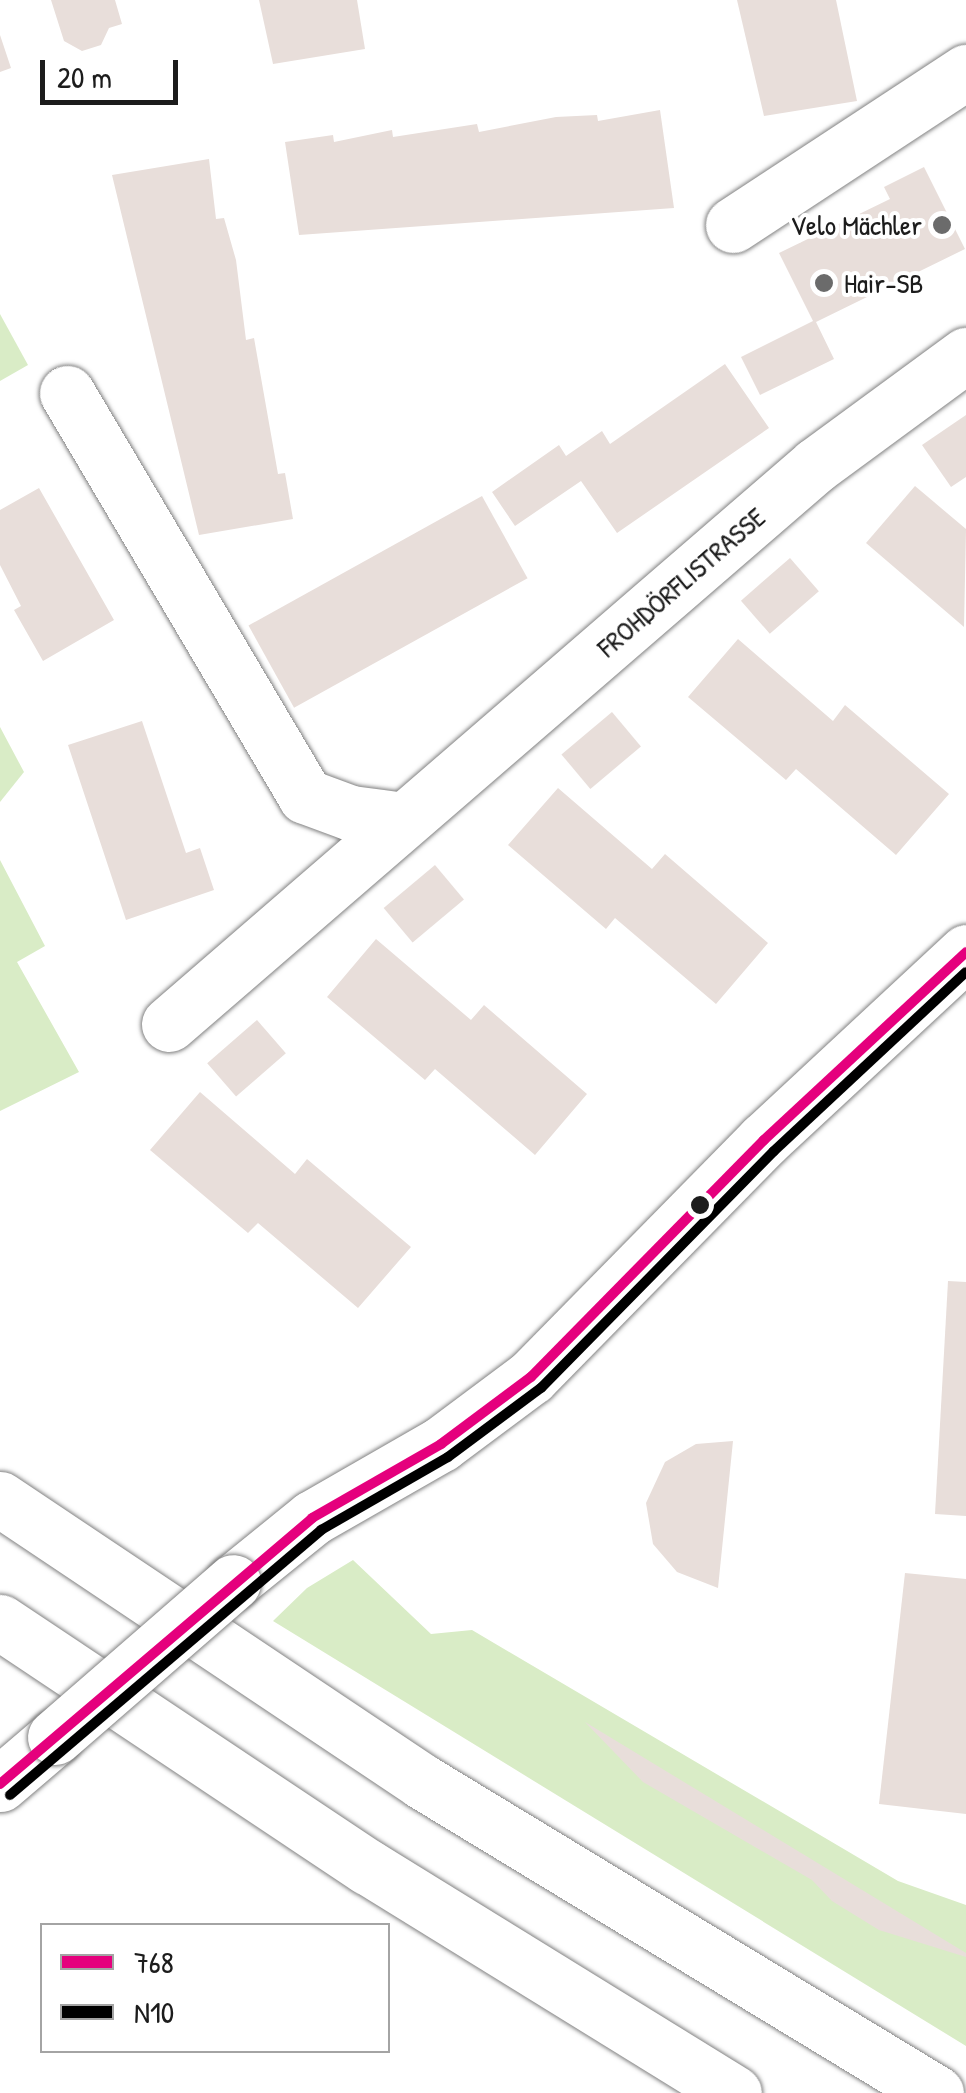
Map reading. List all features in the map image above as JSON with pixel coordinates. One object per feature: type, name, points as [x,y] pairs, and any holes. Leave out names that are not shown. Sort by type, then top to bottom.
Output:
[{"type":"main road","points":[[733,225],[966,72]]},
{"type":"main road","name":"FROHDÖRFLISTRASSE","points":[[169,1024],[816,466],[966,355]]},
{"type":"main road","points":[[67,393],[305,796],[351,813],[404,820]]},
{"type":"main road","points":[[0,1784],[232,1582],[312,1518],[441,1444],[531,1377],[778,1127],[966,952]]},
{"type":"main road","points":[[0,1499],[423,1782],[936,2093]]},
{"type":"main road","points":[[0,1622],[368,1866],[734,2093]]},
{"type":"green space","points":[[0,314],[28,365],[0,381]]},
{"type":"green space","points":[[0,727],[24,772],[0,802]]},
{"type":"green space","points":[[0,860],[45,946],[17,962],[79,1072],[0,1111]]},
{"type":"green space","points":[[353,1560],[431,1634],[472,1630],[898,1881],[966,1905],[966,2046],[273,1621],[307,1588]]},
{"type":"building","points":[[51,0],[115,0],[122,24],[109,28],[101,45],[82,51],[64,41]]},
{"type":"building","points":[[259,0],[357,0],[365,49],[273,64]]},
{"type":"building","points":[[737,0],[836,0],[857,101],[764,116]]},
{"type":"building","points":[[0,35],[11,68],[0,72]]},
{"type":"building","points":[[660,110],[674,208],[299,235],[285,142],[333,135],[334,142],[392,130],[393,137],[477,124],[479,132],[556,117],[597,115],[598,121]]},
{"type":"building","points":[[209,159],[216,219],[224,218],[236,260],[246,340],[254,338],[278,474],[285,473],[293,519],[199,535],[112,175]]},
{"type":"building","points":[[924,167],[965,249],[816,322],[834,359],[760,395],[741,357],[813,321],[779,253],[890,199],[884,187]]},
{"type":"building","points":[[725,364],[769,428],[617,533],[581,481],[515,526],[492,492],[559,445],[566,456],[602,431],[610,444]]},
{"type":"building","points":[[966,415],[966,477],[951,487],[922,445]]},
{"type":"building","points":[[915,486],[966,529],[964,627],[866,543]]},
{"type":"building","points":[[39,488],[114,620],[43,661],[14,610],[21,606],[0,565],[0,510]]},
{"type":"building","points":[[482,496],[528,578],[294,708],[248,625]]},
{"type":"building","points":[[790,558],[819,591],[770,634],[741,601]]},
{"type":"building","points":[[738,639],[833,721],[845,705],[949,794],[896,855],[796,769],[786,780],[688,697]]},
{"type":"building","points":[[612,712],[641,746],[590,789],[561,754]]},
{"type":"building","points":[[142,721],[186,853],[200,848],[214,890],[126,920],[68,745]]},
{"type":"building","points":[[558,788],[652,869],[665,854],[768,943],[716,1004],[615,918],[606,929],[508,845]]},
{"type":"building","points":[[435,865],[464,899],[413,943],[384,908]]},
{"type":"building","points":[[376,939],[471,1020],[484,1005],[587,1094],[535,1155],[435,1069],[425,1080],[327,997]]},
{"type":"building","points":[[257,1020],[286,1053],[236,1097],[207,1063]]},
{"type":"building","points":[[200,1092],[295,1174],[307,1159],[411,1247],[358,1308],[258,1223],[248,1233],[150,1150]]},
{"type":"building","points":[[948,1281],[966,1282],[966,1516],[935,1514]]},
{"type":"building","points":[[733,1441],[718,1588],[677,1572],[653,1544],[646,1503],[665,1462],[696,1444]]},
{"type":"building","points":[[905,1573],[966,1579],[966,1814],[879,1804]]},
{"type":"building","points":[[585,1722],[966,1953],[966,1957],[879,1930],[832,1901],[812,1880],[643,1782]]},
{"type":"transit line","name":"768","points":[[0,1784],[312,1518],[441,1444],[531,1377],[764,1140],[966,952]]},
{"type":"transit line","name":"N10","points":[[10,1795],[321,1530],[448,1457],[541,1388],[774,1151],[966,972]]},
{"type":"place","name":"Velo Mächler","points":[[942,225]]},
{"type":"place","name":"Hair-SB","points":[[824,283]]}]
